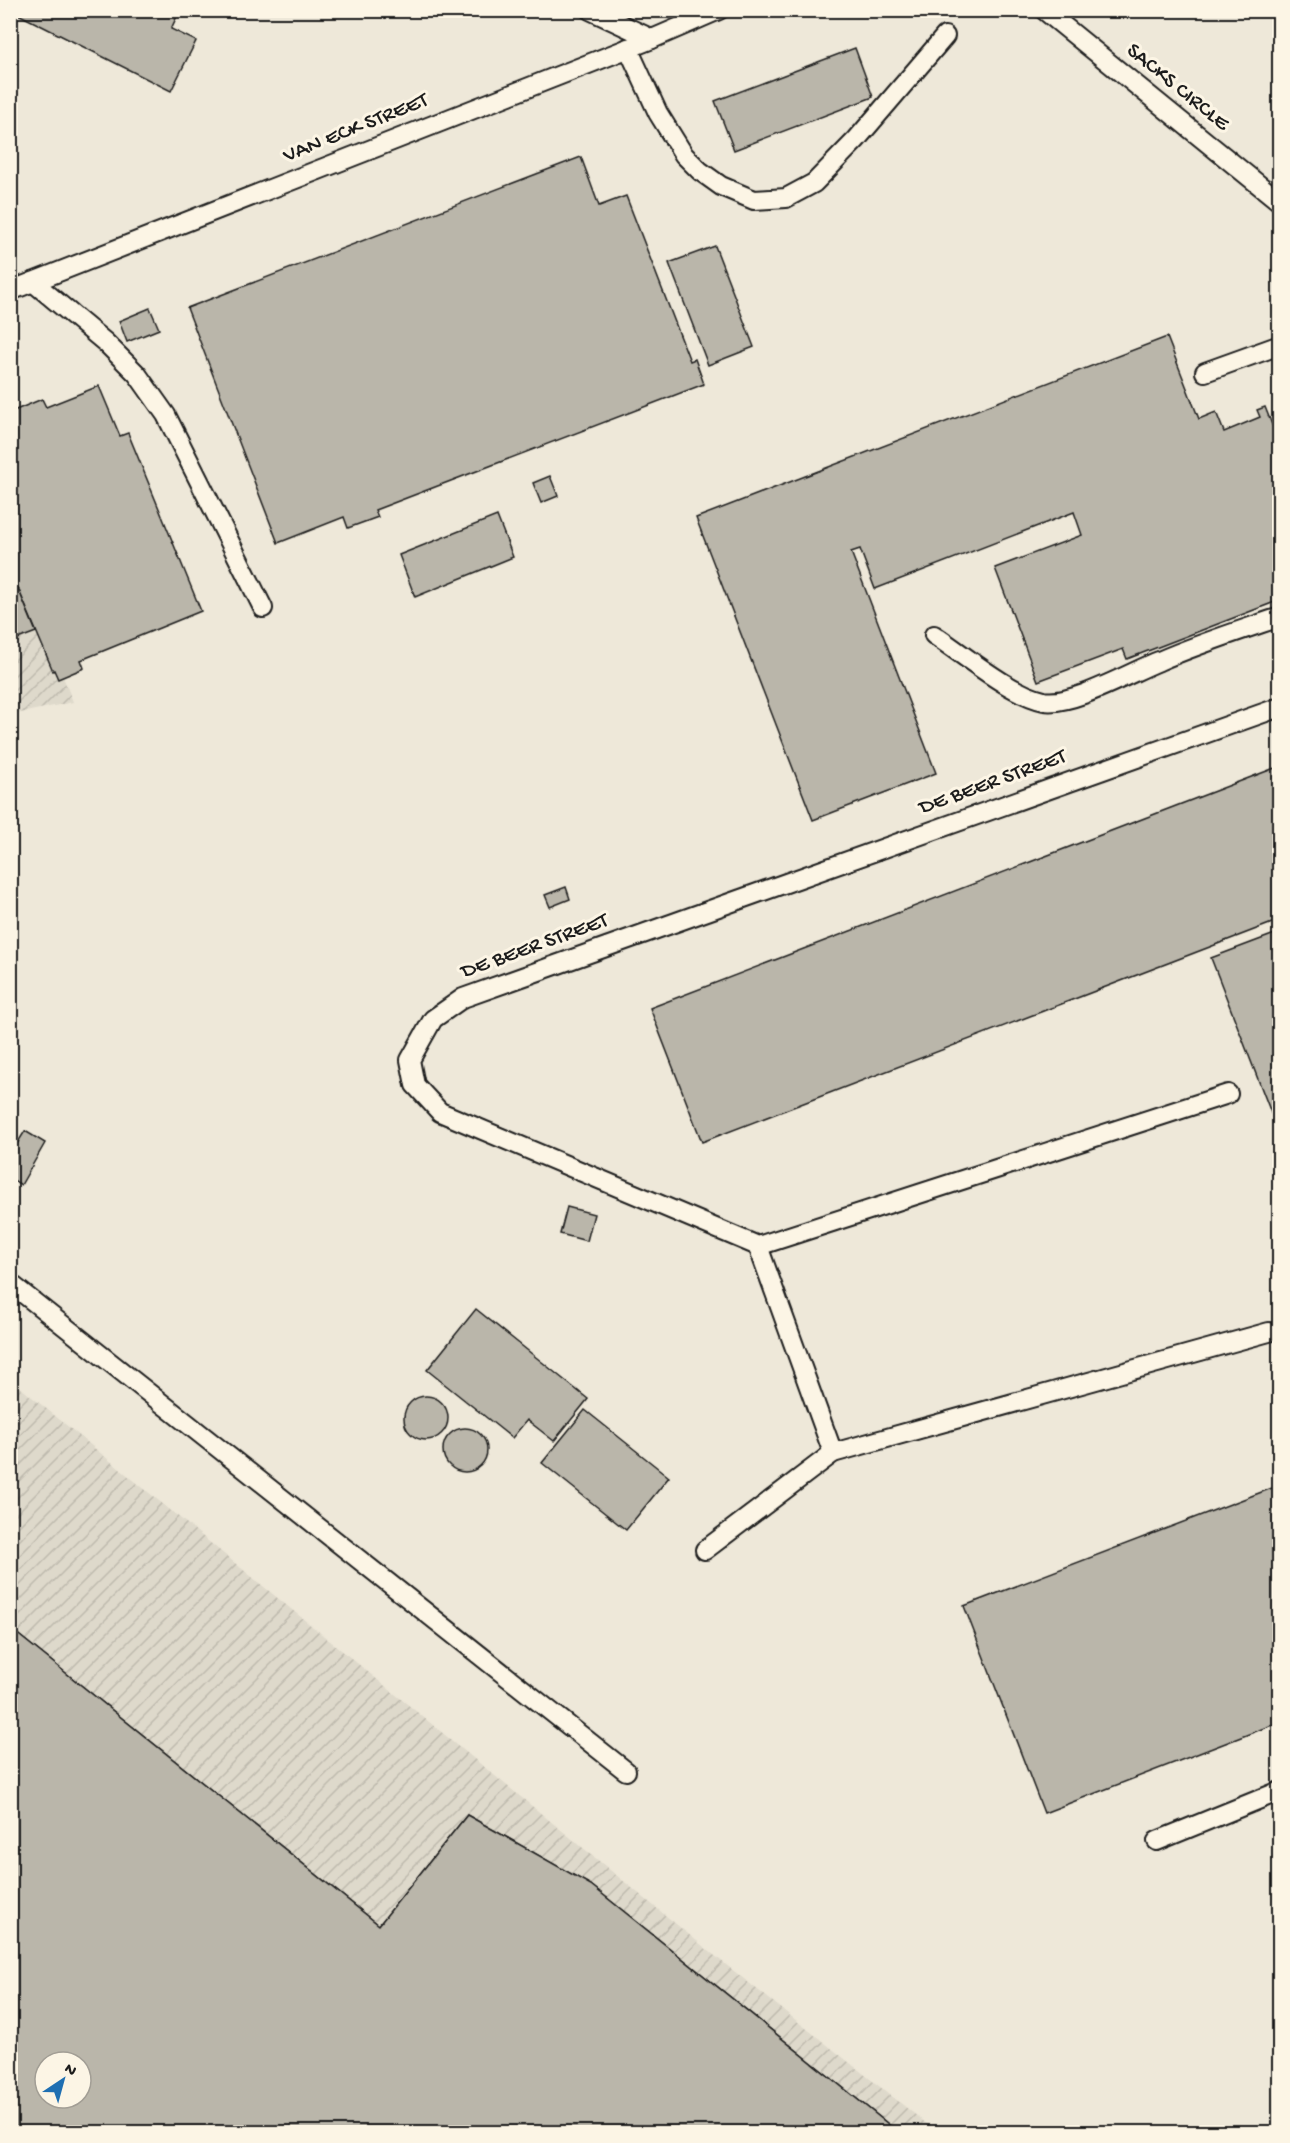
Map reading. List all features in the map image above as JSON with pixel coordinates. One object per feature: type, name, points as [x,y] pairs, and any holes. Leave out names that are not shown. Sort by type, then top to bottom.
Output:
[{"type":"lane","points":[[590,10],[652,39]]},
{"type":"lane","name":"VAN ECK STREET","points":[[10,291],[652,39],[719,10]]},
{"type":"lane","name":"SACKS CIRCLE","points":[[1044,10],[1280,202]]},
{"type":"lane","points":[[628,48],[658,113],[684,155],[700,171],[722,186],[754,200],[786,198],[814,183],[856,140],[945,36]]},
{"type":"lane","points":[[33,282],[106,344],[137,374],[166,416],[263,608]]},
{"type":"lane","points":[[1205,372],[1280,345]]},
{"type":"lane","points":[[934,635],[1029,696],[1058,702],[1083,694],[1160,660],[1280,616]]},
{"type":"lane","name":"DE BEER STREET","points":[[758,1246],[440,1112],[415,1085],[410,1060],[434,1020],[463,998],[1280,707]]},
{"type":"lane","points":[[832,1453],[758,1246],[1228,1094]]},
{"type":"lane","points":[[10,1283],[626,1771]]},
{"type":"lane","points":[[705,1550],[832,1453],[1269,1332]]},
{"type":"lane","points":[[1156,1841],[1280,1791]]},
{"type":"shaded area","points":[[10,545],[73,702],[11,715],[10,715]]},
{"type":"shaded area","points":[[10,1379],[715,1956],[937,2132],[11,2132]]},
{"type":"building","points":[[10,10],[180,10],[171,29],[196,41],[171,91]]},
{"type":"building","points":[[855,48],[873,97],[734,150],[715,101]]},
{"type":"building","points":[[581,157],[599,206],[626,196],[690,361],[695,359],[704,384],[375,510],[378,517],[348,528],[344,517],[278,543],[187,308]]},
{"type":"building","points":[[715,246],[754,347],[708,365],[669,263]]},
{"type":"building","points":[[150,308],[159,329],[127,342],[119,321]]},
{"type":"building","points":[[1167,337],[1199,419],[1216,412],[1224,432],[1260,417],[1257,410],[1265,407],[1280,445],[1280,600],[1127,659],[1123,649],[1038,681],[995,568],[1082,535],[1074,512],[875,589],[860,549],[851,552],[936,773],[813,820],[696,518]]},
{"type":"building","points":[[99,386],[120,436],[128,433],[201,611],[81,660],[84,668],[58,679],[10,569],[10,422],[14,420],[11,412],[42,399],[46,407]]},
{"type":"building","points":[[550,476],[558,496],[541,503],[533,483]]},
{"type":"building","points":[[497,516],[513,557],[415,597],[399,555]]},
{"type":"building","points":[[10,569],[36,632],[10,642]]},
{"type":"building","points":[[1280,766],[1280,920],[702,1142],[650,1008]]},
{"type":"building","points":[[566,887],[570,899],[550,907],[545,895]]},
{"type":"building","points":[[1280,932],[1280,1136],[1211,958]]},
{"type":"building","points":[[25,1131],[45,1143],[21,1185],[10,1178],[13,1171],[10,1170],[10,1155]]},
{"type":"building","points":[[567,1207],[594,1214],[587,1241],[560,1234]]},
{"type":"building","points":[[476,1309],[588,1399],[554,1441],[527,1420],[512,1438],[427,1370]]},
{"type":"building","points":[[426,1396],[435,1397],[442,1402],[447,1409],[447,1427],[442,1434],[435,1439],[426,1440],[417,1439],[410,1434],[405,1427],[404,1418],[405,1409],[410,1402],[417,1397]]},
{"type":"building","points":[[585,1410],[669,1477],[626,1530],[542,1463]]},
{"type":"building","points":[[465,1428],[481,1434],[487,1450],[481,1466],[465,1472],[449,1466],[443,1450],[449,1434]]},
{"type":"building","points":[[1280,1485],[1280,1722],[1044,1813],[964,1606]]},
{"type":"building","points":[[15,1632],[379,1925],[467,1815],[591,1885],[898,2132],[10,2132],[10,1638]]},
{"type":"building","points":[[15,1632],[379,1925],[467,1815],[591,1885],[898,2132],[10,2132],[10,1638]]}]
